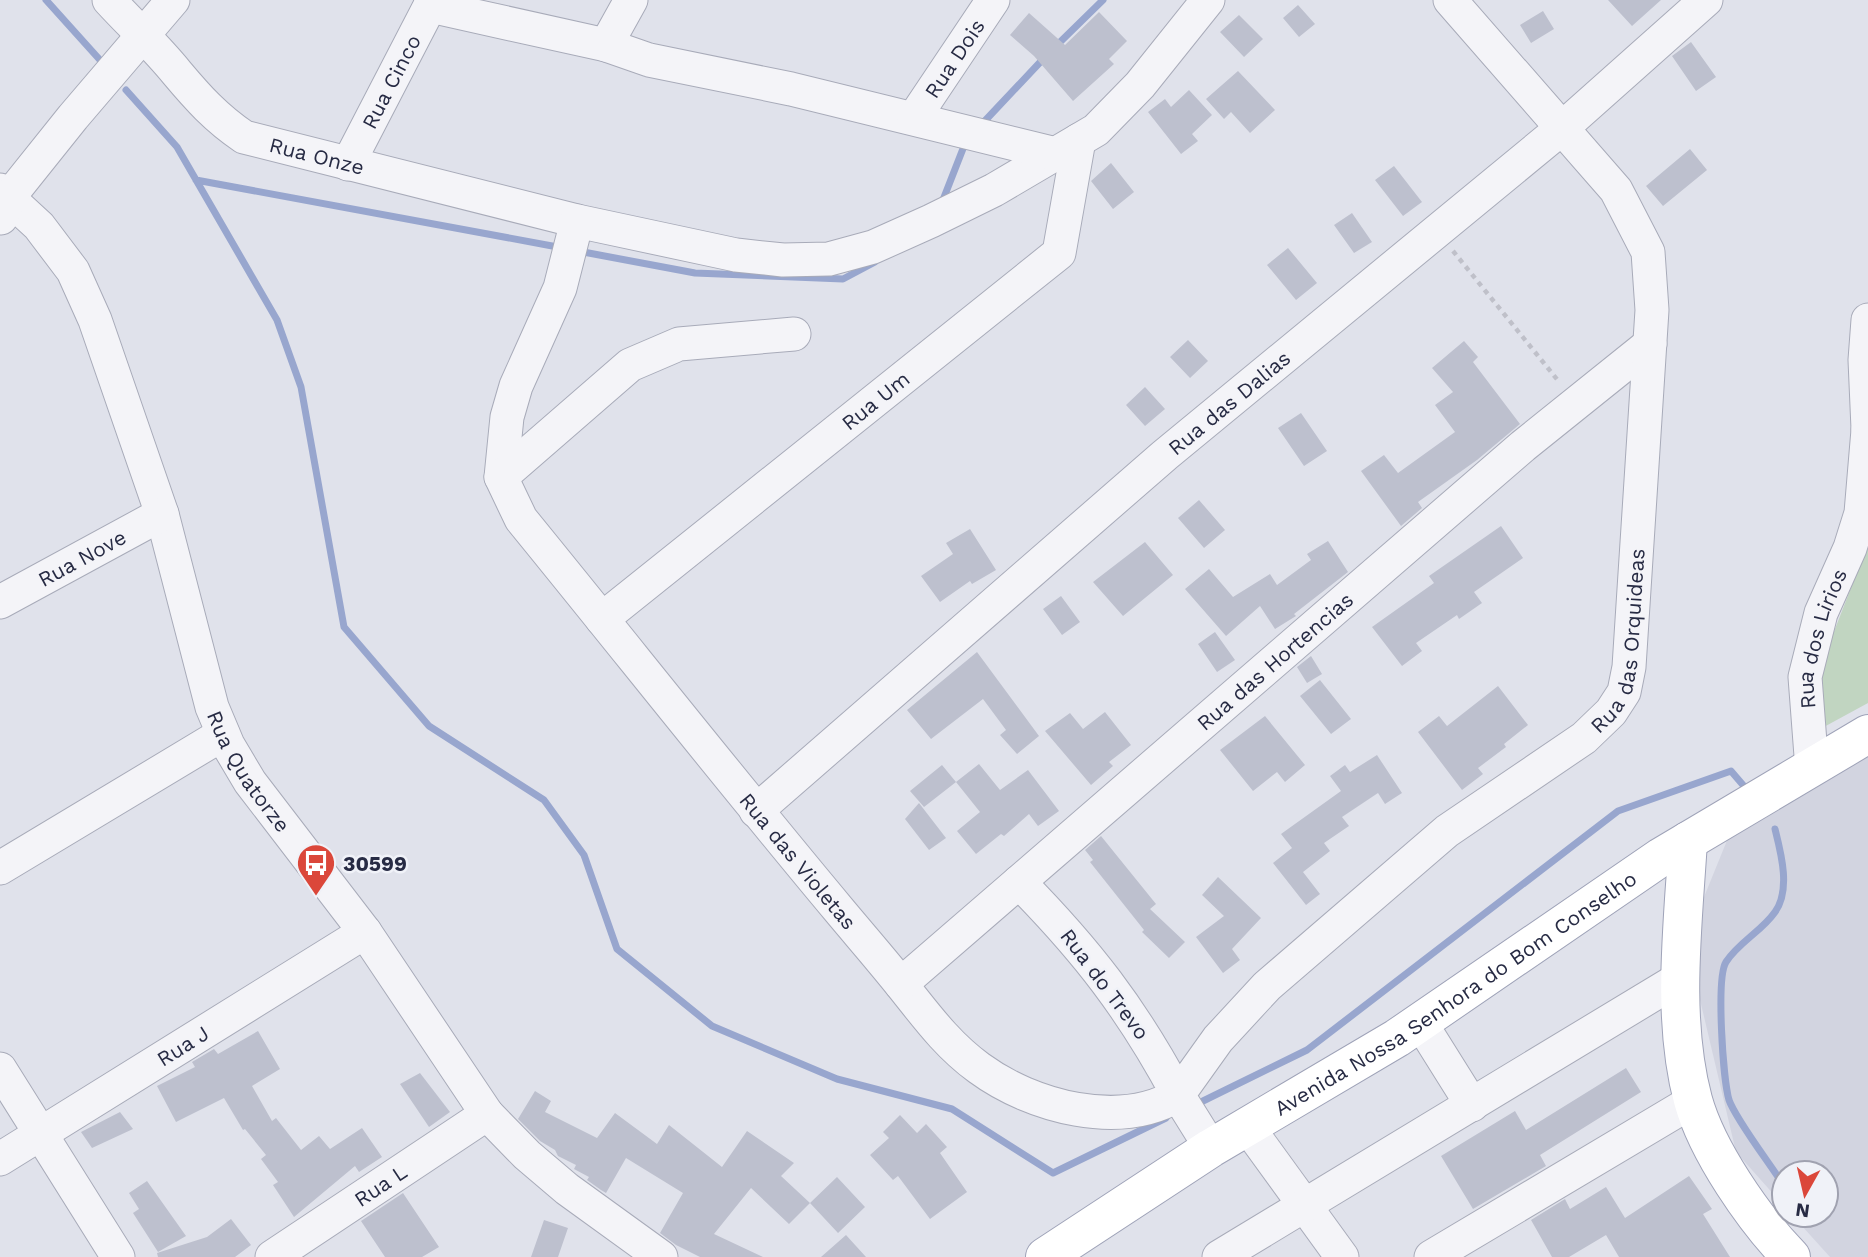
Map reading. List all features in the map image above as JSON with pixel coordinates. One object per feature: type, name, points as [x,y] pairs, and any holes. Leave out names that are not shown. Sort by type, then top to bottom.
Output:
[{"type":"main road","name":"Avenida Nossa Senhora do Bom Conselho","points":[[1045,1257],[1210,1148],[1420,1022],[1600,896],[1868,734]]},
{"type":"main road","points":[[1688,841],[1682,993],[1693,1101],[1713,1145],[1781,1254]]},
{"type":"street","name":"Rua Onze","points":[[109,0],[198,101],[218,120],[244,137],[348,164],[573,236]]},
{"type":"street","points":[[3,202],[141,34],[173,0]]},
{"type":"street","points":[[606,45],[631,0]]},
{"type":"street","name":"Rua Dois","points":[[914,118],[993,0]]},
{"type":"street","points":[[500,477],[507,417],[516,386],[549,316],[573,236],[783,260],[840,256],[873,247],[994,190],[1096,130],[1140,85],[1208,0]]},
{"type":"street","name":"Rua das Orquideas","points":[[1178,1095],[1218,1039],[1267,986],[1447,831],[1584,738],[1611,712],[1624,692],[1629,667],[1650,344],[1648,251],[1616,190],[1450,0]]},
{"type":"street","name":"Rua das Dalias","points":[[756,811],[1165,456],[1560,129],[1706,0]]},
{"type":"street","points":[[432,3],[606,45],[671,65],[972,132],[1067,147]]},
{"type":"street","name":"Rua Cinco","points":[[348,164],[432,3]]},
{"type":"street","name":"Rua Um","points":[[602,619],[1059,253],[1067,147]]},
{"type":"street","name":"Rua Quatorze","points":[[3,202],[39,226],[73,271],[95,320],[162,514],[198,660],[223,734],[250,782],[365,932],[487,1114],[527,1156],[567,1189],[661,1257]]},
{"type":"street","name":"Rua dos Lirios","points":[[1812,769],[1805,677],[1821,613],[1850,548],[1861,513],[1868,429],[1865,360],[1868,320]]},
{"type":"street","points":[[500,477],[630,365],[679,344],[794,334]]},
{"type":"street","name":"Rua das Hortencias","points":[[901,984],[1576,403],[1650,344]]},
{"type":"street","name":"Rua das Violetas","points":[[500,477],[521,519],[756,811],[901,984],[926,1019],[953,1047],[981,1070],[1013,1089],[1052,1102],[1095,1111],[1131,1113],[1157,1107],[1178,1095]]},
{"type":"street","name":"Rua Nove","points":[[0,602],[162,514]]},
{"type":"street","points":[[0,868],[223,734]]},
{"type":"street","name":"Rua do Trevo","points":[[1019,882],[1075,938],[1102,973],[1158,1057],[1178,1095]]},
{"type":"street","name":"Rua J","points":[[0,1159],[365,932]]},
{"type":"street","points":[[1219,1257],[1472,1105],[1682,993]]},
{"type":"street","points":[[1420,1022],[1472,1105]]},
{"type":"street","points":[[0,1069],[118,1257]]},
{"type":"street","points":[[1178,1095],[1210,1148]]},
{"type":"street","points":[[1431,1257],[1693,1101]]},
{"type":"street","name":"Rua L","points":[[272,1257],[487,1114]]},
{"type":"street","points":[[1247,1126],[1342,1257]]},
{"type":"path","points":[[1437,231],[1576,403]]},
{"type":"shaded area","points":[[1868,752],[1868,1257],[1830,1257],[1805,1229],[1840,1229],[1840,1159],[1770,1159],[1770,1190],[1736,1152],[1697,987],[1704,897],[1728,838]]},
{"type":"green space","points":[[1868,521],[1868,703],[1822,728],[1819,670],[1865,552]]},
{"type":"building","points":[[1608,0],[1661,0],[1632,26]]},
{"type":"building","points":[[1298,5],[1315,24],[1299,37],[1283,18]]},
{"type":"building","points":[[1543,11],[1554,29],[1531,43],[1520,25]]},
{"type":"building","points":[[1099,12],[1127,41],[1109,59],[1114,64],[1073,101],[1034,56],[1010,35],[1029,13],[1065,45]]},
{"type":"building","points":[[1239,15],[1263,39],[1244,57],[1220,32]]},
{"type":"building","points":[[1691,42],[1716,77],[1696,91],[1672,56]]},
{"type":"building","points":[[1238,71],[1275,110],[1250,133],[1231,112],[1224,119],[1206,99]]},
{"type":"building","points":[[1189,90],[1212,115],[1192,134],[1198,141],[1181,154],[1148,112],[1165,99],[1171,107]]},
{"type":"building","points":[[1690,149],[1707,170],[1663,206],[1646,186]]},
{"type":"building","points":[[1111,163],[1134,192],[1113,209],[1091,181]]},
{"type":"building","points":[[1394,166],[1422,202],[1403,216],[1375,180]]},
{"type":"building","points":[[1352,213],[1372,242],[1354,253],[1334,225]]},
{"type":"building","points":[[1288,248],[1317,283],[1296,300],[1267,265]]},
{"type":"building","points":[[1188,340],[1208,361],[1190,378],[1170,357]]},
{"type":"building","points":[[1464,341],[1478,357],[1473,362],[1520,424],[1477,460],[1418,502],[1422,508],[1401,526],[1361,471],[1384,455],[1398,473],[1455,432],[1435,405],[1453,392],[1432,368]]},
{"type":"building","points":[[1145,387],[1165,409],[1145,426],[1126,405]]},
{"type":"building","points":[[1301,413],[1327,451],[1304,466],[1278,428]]},
{"type":"building","points":[[1199,500],[1225,530],[1204,548],[1178,518]]},
{"type":"building","points":[[1501,526],[1523,558],[1474,592],[1482,603],[1459,619],[1457,615],[1416,643],[1422,651],[1402,666],[1372,627],[1434,583],[1429,576]]},
{"type":"building","points":[[970,529],[996,570],[972,584],[970,581],[940,602],[921,576],[953,554],[946,543]]},
{"type":"building","points":[[1328,541],[1348,572],[1294,614],[1296,616],[1275,629],[1260,606],[1226,636],[1185,589],[1209,569],[1233,597],[1270,574],[1277,585],[1311,560],[1307,554]]},
{"type":"building","points":[[1145,542],[1173,575],[1123,616],[1093,582]]},
{"type":"building","points":[[1061,596],[1080,622],[1062,635],[1043,609]]},
{"type":"building","points":[[1215,632],[1235,660],[1217,672],[1198,644]]},
{"type":"building","points":[[977,652],[1039,736],[1017,754],[1000,735],[1006,730],[983,699],[931,739],[907,710]]},
{"type":"building","points":[[1311,656],[1322,674],[1307,683],[1297,667]]},
{"type":"building","points":[[1320,680],[1351,719],[1331,734],[1300,696]]},
{"type":"building","points":[[1498,686],[1528,725],[1504,744],[1506,747],[1478,768],[1483,774],[1462,790],[1418,732],[1439,716],[1447,726]]},
{"type":"building","points":[[1105,712],[1131,745],[1109,762],[1113,766],[1091,785],[1045,731],[1070,713],[1083,729]]},
{"type":"building","points":[[1265,716],[1305,765],[1285,782],[1277,772],[1253,791],[1220,750]]},
{"type":"building","points":[[1377,755],[1402,793],[1385,804],[1378,793],[1342,817],[1349,826],[1324,843],[1330,851],[1303,872],[1320,894],[1306,905],[1273,863],[1292,848],[1281,834],[1341,791],[1330,776],[1345,765],[1350,772]]},
{"type":"building","points":[[979,764],[1000,790],[1028,770],[1059,811],[1038,826],[1029,814],[1004,836],[1001,834],[976,854],[957,831],[980,812],[956,782]]},
{"type":"building","points":[[942,765],[956,782],[924,807],[910,791]]},
{"type":"building","points":[[919,803],[946,838],[929,850],[905,819]]},
{"type":"building","points":[[1101,836],[1156,904],[1150,909],[1185,942],[1169,958],[1142,932],[1144,930],[1090,862],[1093,860],[1085,850]]},
{"type":"building","points":[[1218,877],[1261,918],[1232,949],[1240,960],[1223,973],[1196,937],[1224,916],[1202,895]]},
{"type":"building","points":[[258,1031],[280,1069],[252,1086],[272,1121],[276,1118],[301,1150],[319,1136],[330,1149],[362,1128],[382,1157],[359,1172],[355,1166],[294,1217],[273,1185],[278,1182],[261,1159],[266,1155],[245,1129],[243,1130],[224,1098],[176,1122],[157,1086],[195,1067],[192,1062],[214,1049],[218,1054]]},
{"type":"building","points":[[1626,1068],[1641,1092],[1540,1155],[1546,1166],[1473,1209],[1441,1156],[1515,1111],[1526,1130]]},
{"type":"building","points":[[420,1073],[450,1112],[429,1127],[400,1084]]},
{"type":"building","points":[[535,1091],[551,1101],[545,1112],[597,1138],[615,1113],[657,1144],[669,1125],[722,1167],[747,1131],[794,1163],[781,1176],[810,1203],[789,1224],[751,1188],[714,1234],[763,1257],[700,1257],[660,1233],[683,1193],[626,1158],[606,1193],[601,1190],[587,1180],[589,1177],[574,1169],[576,1165],[558,1156],[555,1150],[540,1141],[518,1119]]},
{"type":"building","points":[[120,1112],[133,1129],[92,1148],[81,1132]]},
{"type":"building","points":[[900,1115],[917,1133],[926,1124],[947,1147],[940,1153],[967,1192],[930,1219],[898,1176],[893,1180],[870,1155],[889,1138],[883,1132]]},
{"type":"building","points":[[1689,1176],[1712,1209],[1703,1214],[1730,1257],[1619,1257],[1606,1235],[1569,1257],[1552,1257],[1531,1220],[1565,1199],[1570,1209],[1606,1187],[1625,1218]]},
{"type":"building","points":[[837,1177],[865,1207],[838,1233],[810,1203]]},
{"type":"building","points":[[147,1181],[186,1236],[158,1252],[133,1213],[139,1209],[129,1193]]},
{"type":"building","points":[[403,1193],[439,1247],[422,1257],[385,1257],[361,1221]]},
{"type":"building","points":[[231,1219],[251,1245],[235,1257],[158,1257],[157,1253],[207,1237]]},
{"type":"building","points":[[544,1220],[568,1228],[558,1257],[531,1257]]},
{"type":"building","points":[[846,1235],[866,1257],[821,1257]]},
{"type":"waterway","points":[[46,0],[100,60]]},
{"type":"waterway","points":[[1056,46],[1103,0]]},
{"type":"waterway","points":[[981,125],[1045,57]]},
{"type":"waterway","points":[[126,90],[177,147],[277,320],[301,387],[344,627],[429,726],[544,800],[584,855],[617,949],[712,1026],[837,1079],[952,1109],[1053,1173],[1166,1118]]},
{"type":"waterway","points":[[941,205],[966,141]]},
{"type":"waterway","points":[[196,180],[563,248]]},
{"type":"waterway","points":[[578,251],[695,273],[843,279],[875,262]]},
{"type":"waterway","points":[[1203,1101],[1307,1050],[1618,811],[1731,771],[1743,785]]},
{"type":"waterway","points":[[1770,1165],[1729,1100],[1721,987],[1726,962],[1737,948],[1770,919],[1780,903],[1784,882],[1775,829]]},
{"type":"place","name":"30599","points":[[316,897]]}]
